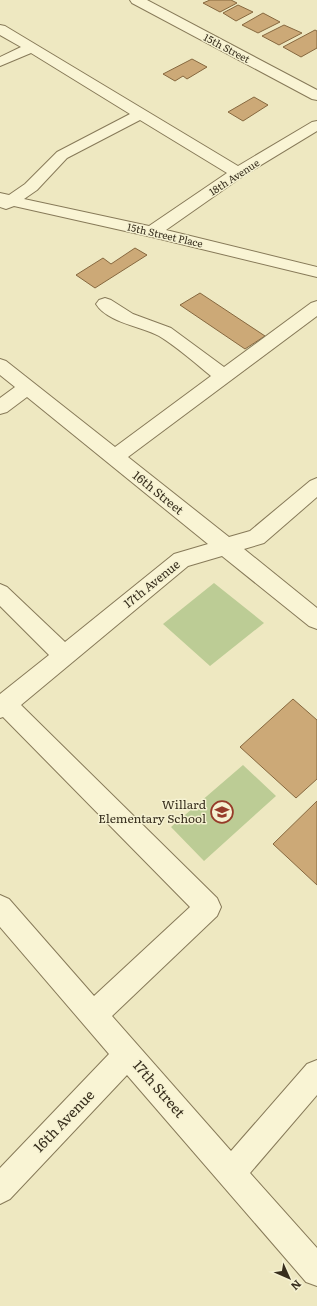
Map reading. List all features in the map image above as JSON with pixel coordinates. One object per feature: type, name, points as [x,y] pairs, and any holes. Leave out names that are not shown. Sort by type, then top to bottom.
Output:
[{"type":"street","name":"15th Street","points":[[137,0],[317,96]]},
{"type":"street","points":[[0,29],[238,173]]},
{"type":"street","points":[[0,62],[31,48]]},
{"type":"street","points":[[3,200],[31,187],[62,155],[140,114]]},
{"type":"street","name":"18th Avenue","points":[[152,232],[238,173],[317,125]]},
{"type":"street","name":"15th Street Place","points":[[3,200],[152,232],[317,272]]},
{"type":"street","points":[[105,304],[127,318],[165,332],[224,376]]},
{"type":"street","points":[[114,457],[317,307]]},
{"type":"street","name":"16th Street","points":[[0,365],[317,620]]},
{"type":"street","points":[[0,407],[28,387]]},
{"type":"street","name":"17th Avenue","points":[[2,706],[181,560],[257,537],[317,486]]},
{"type":"street","points":[[0,593],[64,655]]},
{"type":"street","points":[[2,706],[208,907],[93,1015]]},
{"type":"street","name":"17th Street","points":[[1,911],[317,1271]]},
{"type":"street","name":"16th Avenue","points":[[0,1189],[128,1054]]},
{"type":"street","points":[[231,1173],[317,1074]]},
{"type":"green space","points":[[214,583],[264,623],[210,666],[163,624]]},
{"type":"green space","points":[[243,765],[276,796],[204,861],[171,827]]},
{"type":"building","points":[[210,0],[231,0],[237,3],[220,12],[203,3]]},
{"type":"building","points":[[238,5],[253,12],[236,21],[223,13]]},
{"type":"building","points":[[263,13],[280,22],[258,33],[242,25]]},
{"type":"building","points":[[284,25],[302,33],[279,45],[262,36]]},
{"type":"building","points":[[315,30],[317,31],[317,48],[301,57],[283,47]]},
{"type":"building","points":[[192,59],[207,67],[187,79],[183,76],[175,81],[163,74]]},
{"type":"building","points":[[254,97],[268,105],[243,121],[228,112]]},
{"type":"building","points":[[135,248],[147,255],[95,288],[76,275],[103,258],[111,264]]},
{"type":"building","points":[[200,293],[265,336],[245,349],[180,305]]},
{"type":"building","points":[[293,699],[317,720],[317,779],[296,798],[240,747]]},
{"type":"building","points":[[317,801],[317,885],[273,844]]},
{"type":"place","name":"Willard Elementary School","points":[[222,812]]}]
